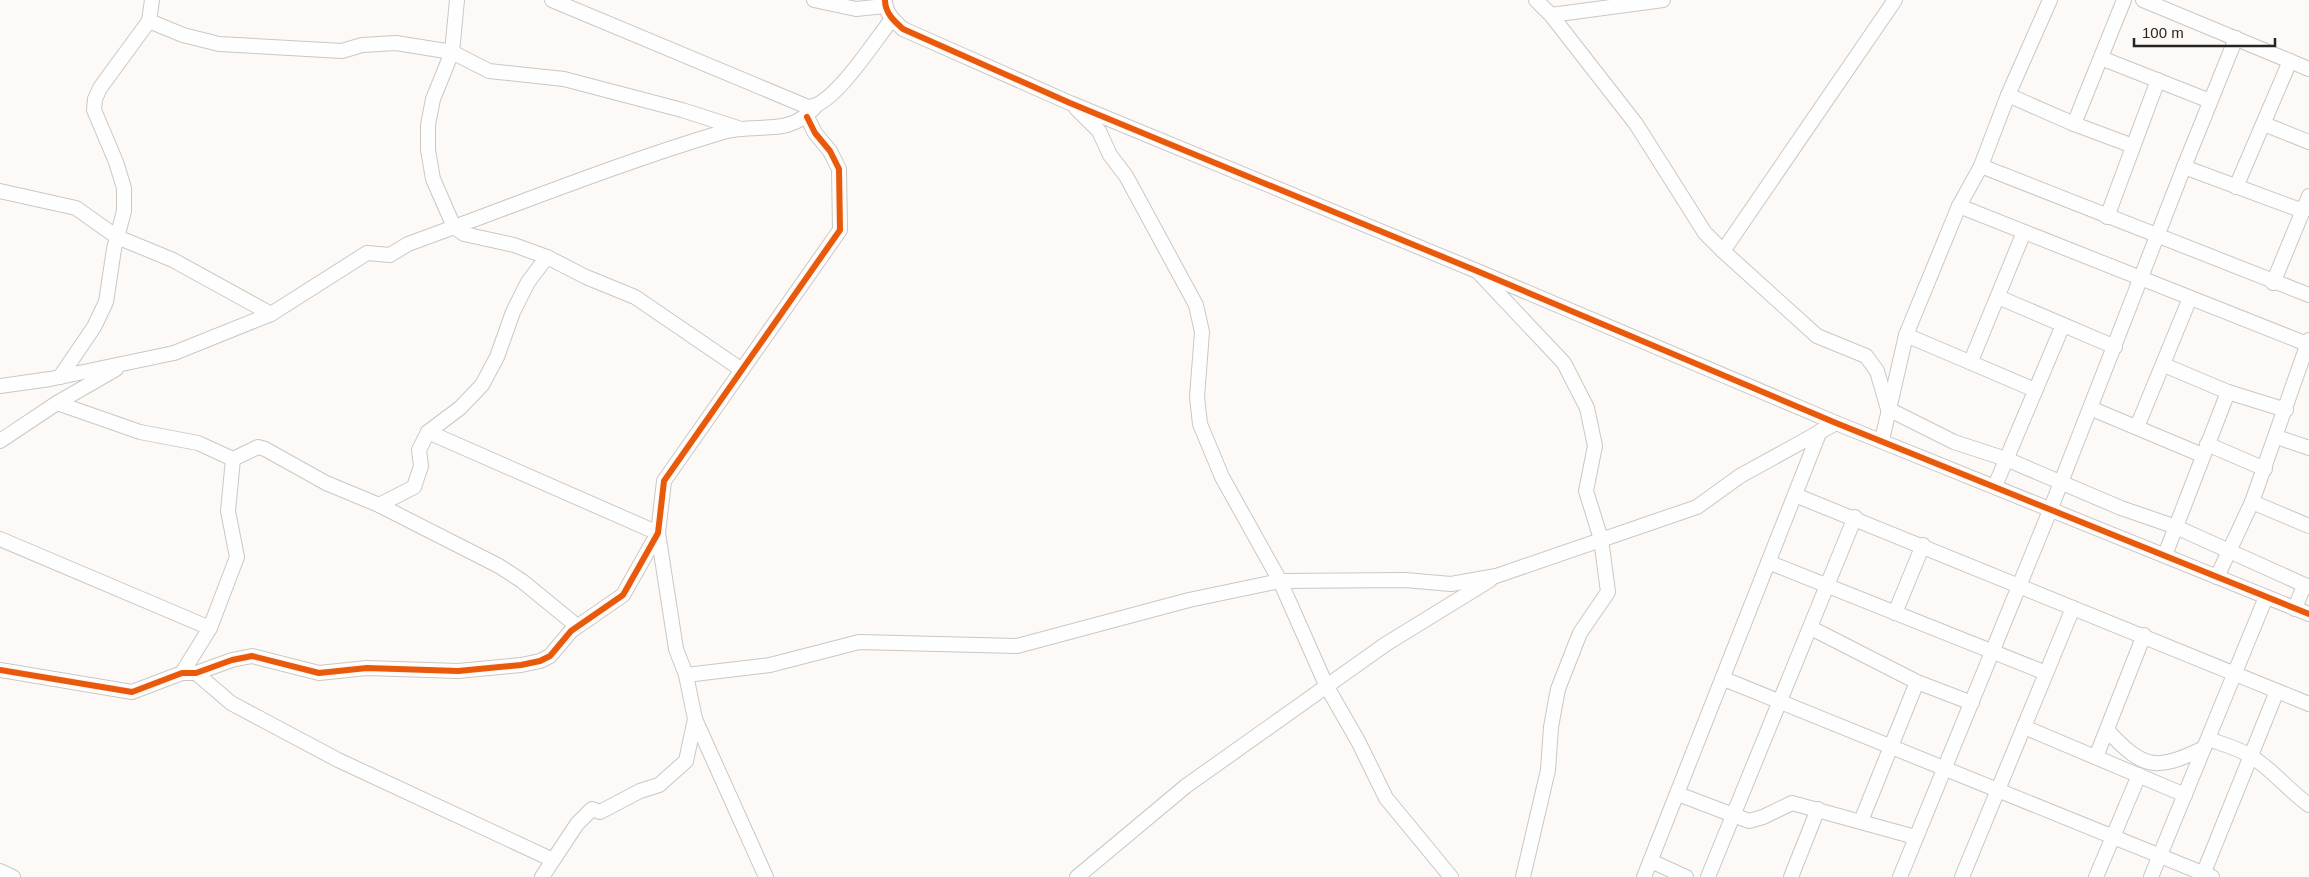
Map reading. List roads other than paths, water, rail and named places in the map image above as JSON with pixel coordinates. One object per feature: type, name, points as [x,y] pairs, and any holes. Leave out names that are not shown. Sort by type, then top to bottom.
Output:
[{"type":"street","points":[[60,377],[94,327],[106,302],[124,211],[124,188],[116,162],[94,110],[95,99],[100,88],[149,21],[152,0]]},
{"type":"street","points":[[457,0],[452,52],[433,99],[428,125],[428,150],[433,179],[454,227],[464,234],[514,245],[547,257],[586,277],[635,297],[742,370]]},
{"type":"street","points":[[552,0],[808,107],[811,112],[815,133],[830,151],[839,169],[840,230],[664,481],[658,534],[676,648],[686,675],[695,719],[766,877]]},
{"type":"street","points":[[814,0],[856,9],[885,3],[892,19],[902,29],[1070,102],[1477,270],[1836,423],[2051,508],[2309,614]]},
{"type":"street","points":[[1536,0],[1551,15],[1636,124],[1705,233],[1723,252],[1817,336],[1866,356],[1877,371],[1888,409],[1954,442],[2006,459],[2060,483],[2176,527],[2307,586],[2295,609]]},
{"type":"street","points":[[1551,15],[1663,0]]},
{"type":"street","points":[[1723,252],[1895,0]]},
{"type":"street","points":[[1882,440],[1906,335],[1959,206],[1981,166],[2008,94],[2050,0]]},
{"type":"street","points":[[2074,124],[2124,0]]},
{"type":"street","points":[[2143,0],[2309,69]]},
{"type":"street","points":[[0,386],[60,377],[174,353],[271,314],[367,254],[390,256],[408,244],[609,168],[726,131],[773,129],[797,122],[811,112],[839,86],[892,19]]},
{"type":"street","points":[[149,21],[183,35],[219,44],[342,51],[362,44],[396,43],[452,52],[489,71],[564,79],[682,110],[744,130]]},
{"type":"street","points":[[1900,877],[2020,587],[2236,38]]},
{"type":"street","points":[[2101,58],[2210,101]]},
{"type":"street","points":[[2236,187],[2290,61]]},
{"type":"street","points":[[2107,217],[2158,80]]},
{"type":"street","points":[[2008,94],[2074,124],[2133,146]]},
{"type":"street","points":[[1070,102],[1099,131],[1110,155],[1130,184],[1196,305],[1202,332],[1197,397],[1200,424],[1222,477],[1280,581],[1328,687],[1358,741],[1386,798],[1451,877]]},
{"type":"street","points":[[2264,124],[2309,142]]},
{"type":"street","points":[[1981,166],[2157,237],[2309,295]]},
{"type":"street","points":[[2184,167],[2303,211]]},
{"type":"street","points":[[0,191],[76,208],[118,237],[173,260],[271,314]]},
{"type":"street","points":[[2273,282],[2309,196]]},
{"type":"street","points":[[1959,206],[2141,279],[2308,342],[2277,436],[2252,502],[2217,577]]},
{"type":"street","points":[[1971,361],[2024,232]]},
{"type":"street","points":[[379,505],[414,487],[421,466],[419,450],[428,432],[460,408],[482,385],[498,357],[513,312],[524,291],[547,257]]},
{"type":"street","points":[[1477,270],[1564,363],[1587,408],[1596,446],[1586,491],[1602,539],[1608,592],[1580,634],[1558,689],[1548,770],[1523,877]]},
{"type":"street","points":[[1998,298],[2115,347]]},
{"type":"street","points":[[2138,428],[2190,298]]},
{"type":"street","points":[[1995,486],[2063,325]]},
{"type":"street","points":[[1906,335],[1971,361],[2034,390]]},
{"type":"street","points":[[0,441],[57,403],[129,362]]},
{"type":"street","points":[[2164,365],[2228,392],[2286,410]]},
{"type":"street","points":[[2165,555],[2228,392]]},
{"type":"street","points":[[57,403],[140,432],[198,443],[233,460]]},
{"type":"street","points":[[2090,408],[2138,428],[2264,469]]},
{"type":"street","points":[[686,675],[770,665],[860,642],[1017,646],[1188,600],[1280,581],[1405,580],[1451,584],[1496,576],[1697,507],[1740,476],[1836,423]]},
{"type":"street","points":[[1644,877],[1724,679],[1820,431]]},
{"type":"street","points":[[428,432],[658,534]]},
{"type":"street","points":[[2277,436],[2309,448]]},
{"type":"street","points":[[233,460],[258,447],[265,449],[326,483],[379,505],[499,566],[522,581],[577,626]]},
{"type":"street","points":[[182,672],[210,628],[238,557],[228,511],[233,460]]},
{"type":"street","points":[[1795,494],[2309,704]]},
{"type":"street","points":[[2252,502],[2309,526]]},
{"type":"street","points":[[1708,877],[1855,518]]},
{"type":"street","points":[[0,670],[132,692],[182,672],[196,673],[232,660],[252,656],[319,673],[367,668],[458,671],[521,665],[540,661],[550,656],[577,626],[619,600],[658,534]]},
{"type":"street","points":[[0,539],[210,628]]},
{"type":"street","points":[[1895,613],[1923,545]]},
{"type":"street","points":[[1768,562],[2046,673]]},
{"type":"street","points":[[1077,877],[1186,786],[1386,644],[1496,576]]},
{"type":"street","points":[[2151,877],[2266,596]]},
{"type":"street","points":[[1962,877],[2073,608]]},
{"type":"street","points":[[1811,628],[1917,682],[1972,703]]},
{"type":"street","points":[[2096,757],[2144,636]]},
{"type":"street","points":[[196,673],[231,703],[312,746],[553,860]]},
{"type":"street","points":[[1724,679],[2114,836],[2206,876],[2277,691]]},
{"type":"street","points":[[1861,821],[1917,682]]},
{"type":"street","points":[[542,877],[577,824],[592,809],[600,812],[640,791],[658,785],[686,761],[695,719]]},
{"type":"street","points":[[2024,727],[2185,795]]},
{"type":"street","points":[[2107,730],[2123,747],[2145,762],[2163,765],[2178,761],[2206,743],[2251,756],[2274,773],[2290,792],[2309,805]]},
{"type":"street","points":[[2096,877],[2139,775]]},
{"type":"street","points":[[1678,794],[1749,821],[1763,817],[1792,803],[1915,837]]},
{"type":"street","points":[[1791,877],[1818,809]]},
{"type":"street","points":[[1651,861],[1686,877]]},
{"type":"street","points":[[0,871],[14,877]]}]
